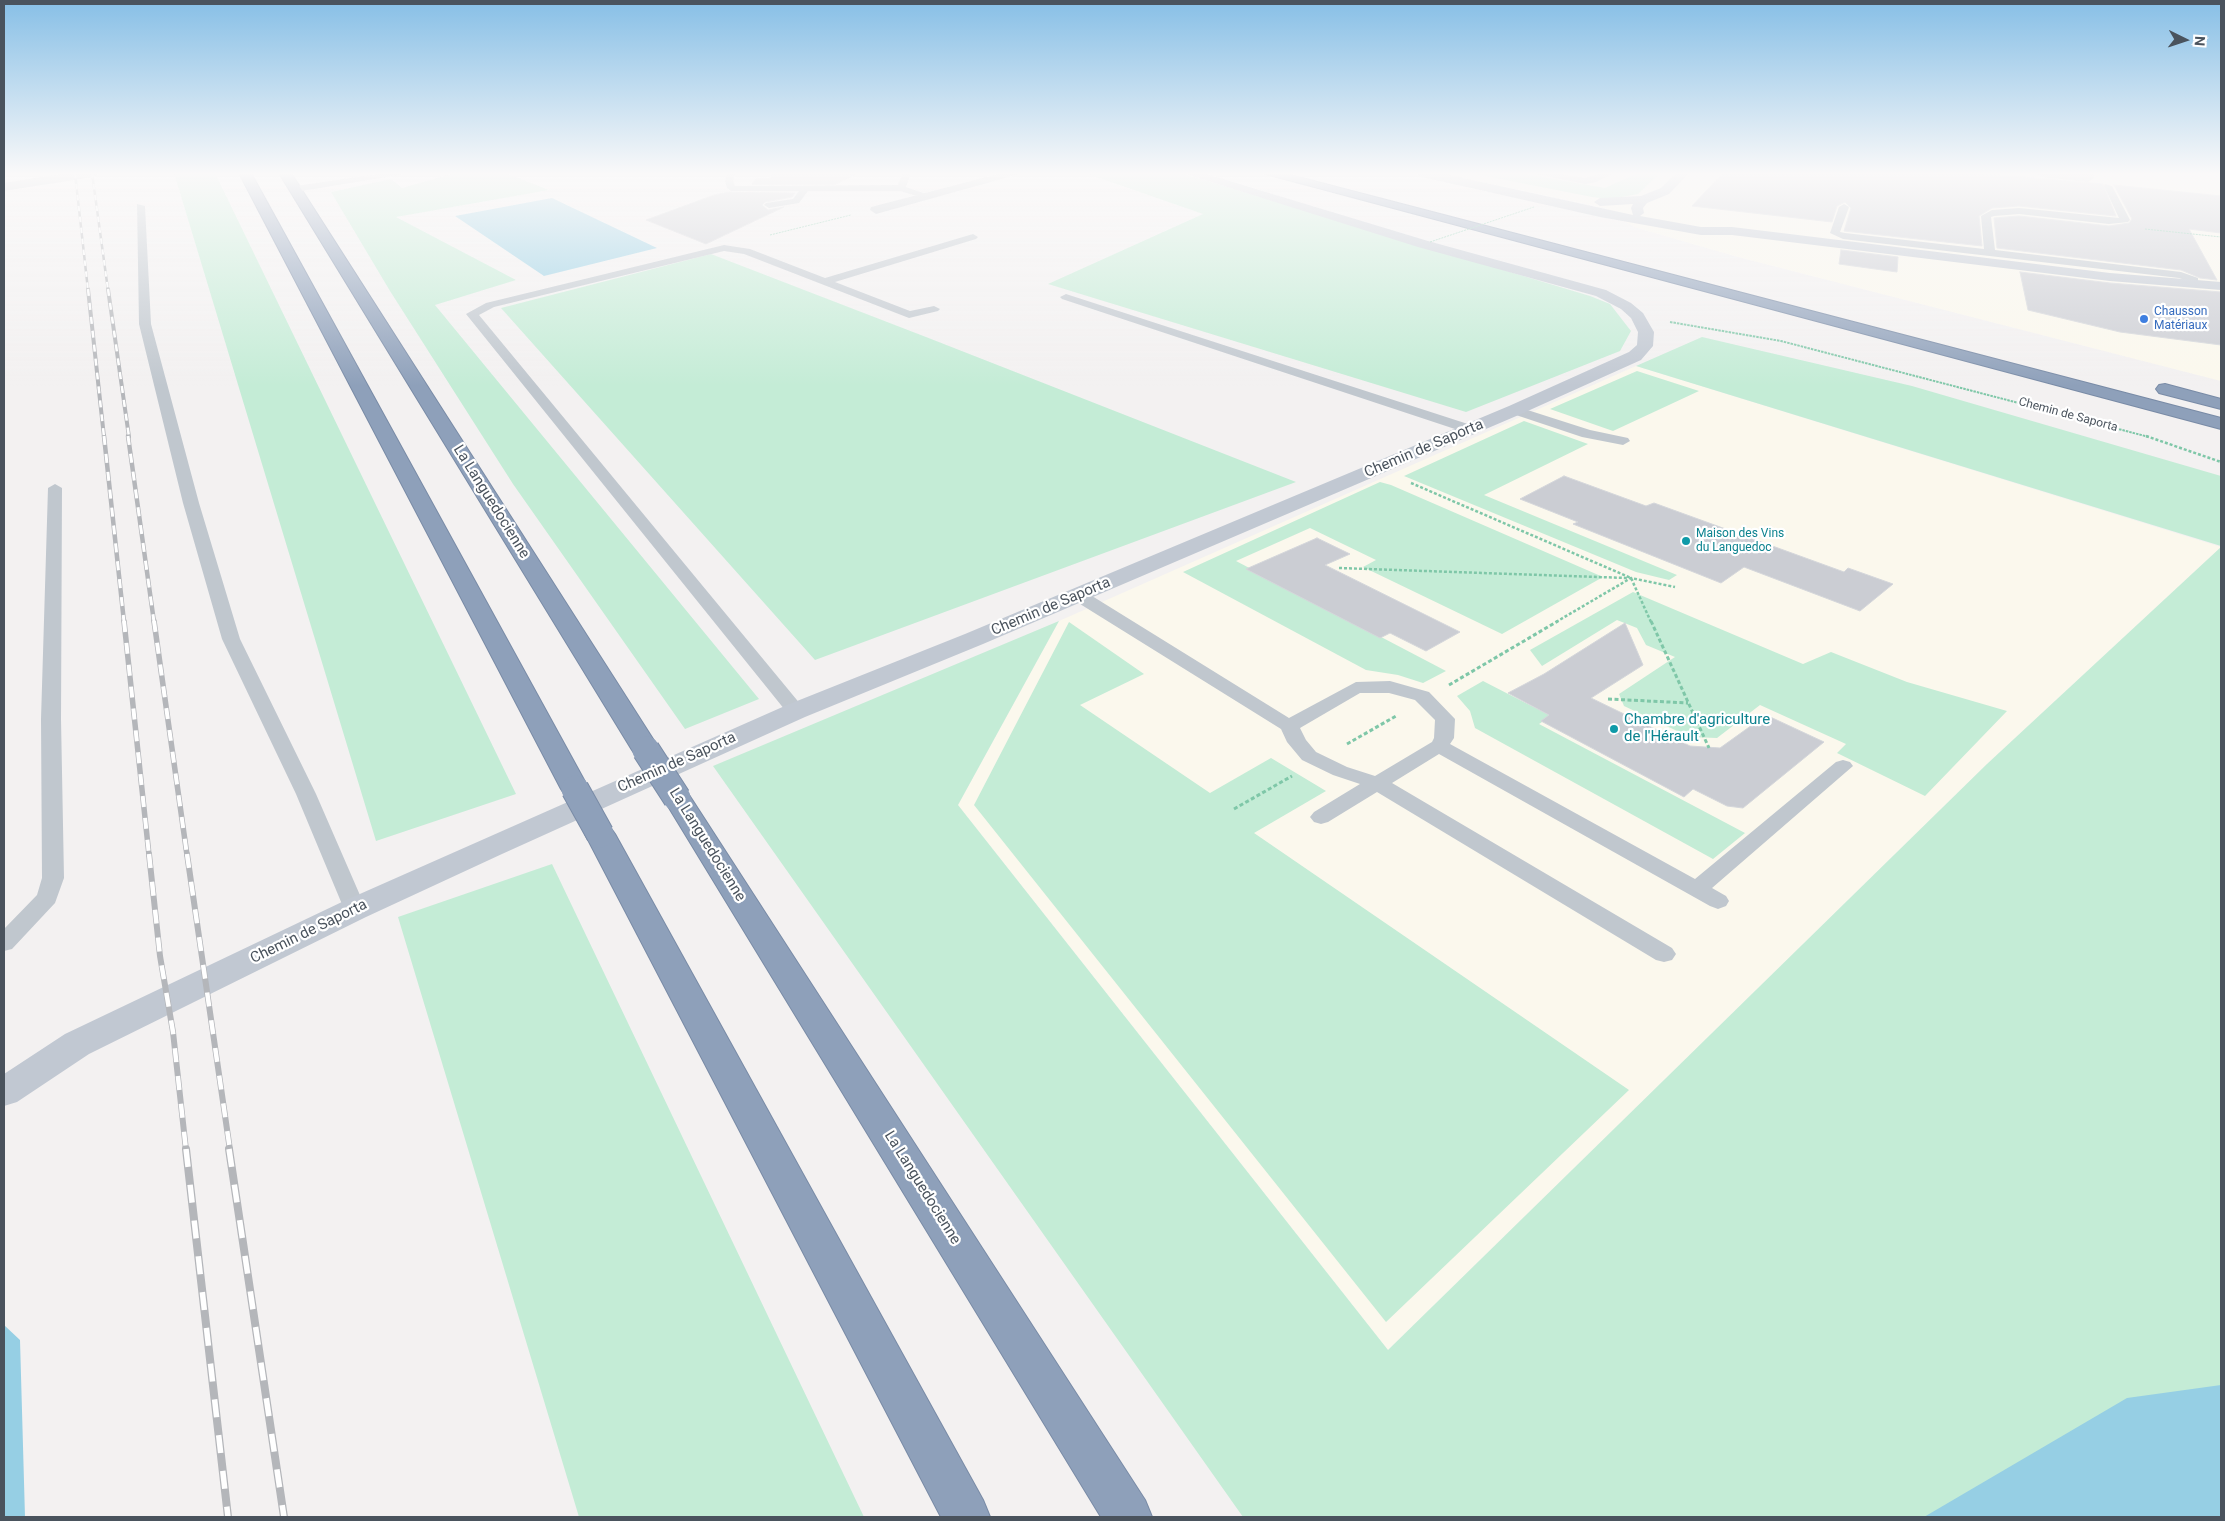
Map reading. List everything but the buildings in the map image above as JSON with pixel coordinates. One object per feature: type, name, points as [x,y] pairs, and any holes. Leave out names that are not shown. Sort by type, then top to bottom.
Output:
[{"type":"highway","points":[[283,244],[966,1517]]},
{"type":"highway","name":"La Languedocienne","points":[[329,244],[1128,1517]]},
{"type":"highway","points":[[1537,244],[2221,424]]},
{"type":"highway","points":[[1594,244],[1637,255]]},
{"type":"highway","points":[[2154,387],[2221,404]]},
{"type":"street","points":[[1423,244],[1601,292],[1626,306],[1637,316]]},
{"type":"street","points":[[1866,244],[2161,281],[2221,286]]},
{"type":"street","points":[[2161,281],[2221,281]]},
{"type":"street","name":"Chemin de Saporta","points":[[4,1092],[77,1044],[355,909],[796,710],[1078,595],[1378,469],[1635,356],[1645,346],[1646,339],[1646,332],[1637,316]]},
{"type":"lane","points":[[142,244],[145,324],[191,503],[231,639],[306,794],[355,909]]},
{"type":"lane","points":[[824,282],[950,244]]},
{"type":"lane","points":[[1875,244],[1990,254],[2075,269],[2181,275],[2194,280]]},
{"type":"lane","points":[[1989,244],[1990,254]]},
{"type":"lane","points":[[796,710],[472,314],[490,305],[724,248],[746,251],[909,315],[934,309]]},
{"type":"lane","points":[[1066,297],[1469,429]]},
{"type":"lane","points":[[1515,410],[1587,434],[1623,441]]},
{"type":"lane","points":[[4,943],[47,898],[52,878],[51,719],[55,488]]},
{"type":"lane","points":[[1078,595],[1289,726],[1297,742],[1309,756],[1340,771],[1377,783],[1664,954]]},
{"type":"lane","points":[[1289,726],[1356,688],[1390,686],[1425,699],[1445,719],[1444,738],[1439,746],[1321,817]]},
{"type":"lane","points":[[1439,746],[1718,901]]},
{"type":"lane","points":[[1697,889],[1843,766]]},
{"type":"path","points":[[724,248],[738,244]]},
{"type":"path","name":"Chemin de Saporta","points":[[1637,316],[1781,341],[2144,435],[2221,462]]},
{"type":"path","points":[[1378,469],[1631,578],[1709,748]]},
{"type":"path","points":[[1339,568],[1631,578],[1675,587]]},
{"type":"path","points":[[1234,809],[1631,578]]},
{"type":"path","points":[[1608,699],[1688,703]]},
{"type":"shaded area","points":[[1693,244],[2221,244],[2221,381]]},
{"type":"shaded area","points":[[1636,366],[2221,547],[1987,764],[1388,1350],[958,805],[1059,621]]},
{"type":"green space","points":[[195,244],[249,244],[516,794],[376,841]]},
{"type":"green space","points":[[362,244],[447,244],[516,280],[435,305],[759,699],[685,729],[513,484]]},
{"type":"green space","points":[[1137,244],[1417,244],[1590,296],[1610,304],[1631,331],[1620,351],[1466,412],[1048,284]]},
{"type":"green space","points":[[711,254],[1296,482],[815,660],[501,308]]},
{"type":"green space","points":[[1702,337],[1912,386],[2221,476],[2221,546],[1636,366]]},
{"type":"green space","points":[[1637,371],[1699,391],[1613,431],[1550,409]]},
{"type":"green space","points":[[1524,421],[1588,444],[1484,495],[1677,575],[1669,580],[1636,572],[1404,476]]},
{"type":"green space","points":[[1380,482],[1391,485],[1603,577],[1502,634],[1363,567],[1376,560],[1310,528],[1236,561],[1446,671],[1423,683],[1398,675],[1366,670],[1183,572]]},
{"type":"green space","points":[[2221,547],[2221,1517],[1243,1517],[713,766],[1059,621],[958,805],[1388,1350],[1987,764]]},
{"type":"green space","points":[[1633,592],[1803,664],[1831,652],[1907,682],[2007,711],[1925,796],[1837,753],[1846,744],[1760,705],[1717,738],[1690,737],[1624,706],[1619,694],[1675,657],[1646,645],[1637,628],[1617,620],[1542,666],[1530,650]]},
{"type":"green space","points":[[1069,622],[1144,674],[1080,705],[1210,793],[1271,758],[1326,791],[1254,833],[1629,1090],[1386,1322],[974,805]]},
{"type":"green space","points":[[1483,681],[1551,716],[1539,724],[1745,833],[1713,859],[1475,728],[1470,711],[1457,696]]},
{"type":"green space","points":[[552,864],[864,1517],[579,1517],[398,917]]},
{"type":"water","points":[[497,244],[649,244],[657,248],[544,276]]},
{"type":"water","points":[[4,1325],[20,1340],[25,1517],[4,1517]]},
{"type":"water","points":[[2221,1385],[2221,1517],[1924,1517],[2127,1398]]},
{"type":"railway","points":[[83,244],[88,290]]},
{"type":"railway","points":[[102,244],[108,290]]},
{"type":"railway","points":[[88,289],[104,437]]},
{"type":"railway","points":[[108,289],[129,437]]},
{"type":"railway","points":[[104,436],[124,622]]},
{"type":"railway","points":[[128,436],[154,622]]},
{"type":"railway","points":[[124,621],[149,855]]},
{"type":"railway","points":[[154,621],[187,855]]},
{"type":"railway","points":[[149,854],[160,956],[173,1032],[186,1150]]},
{"type":"railway","points":[[187,854],[230,1150]]},
{"type":"railway","points":[[186,1149],[228,1517]]},
{"type":"railway","points":[[229,1149],[284,1517]]},
{"type":"place","name":"Chausson Matériaux","points":[[2144,319]]},
{"type":"place","name":"Maison des Vins du Languedoc","points":[[1686,541]]},
{"type":"place","name":"Chambre d'agriculture de l'Hérault","points":[[1614,729]]}]
